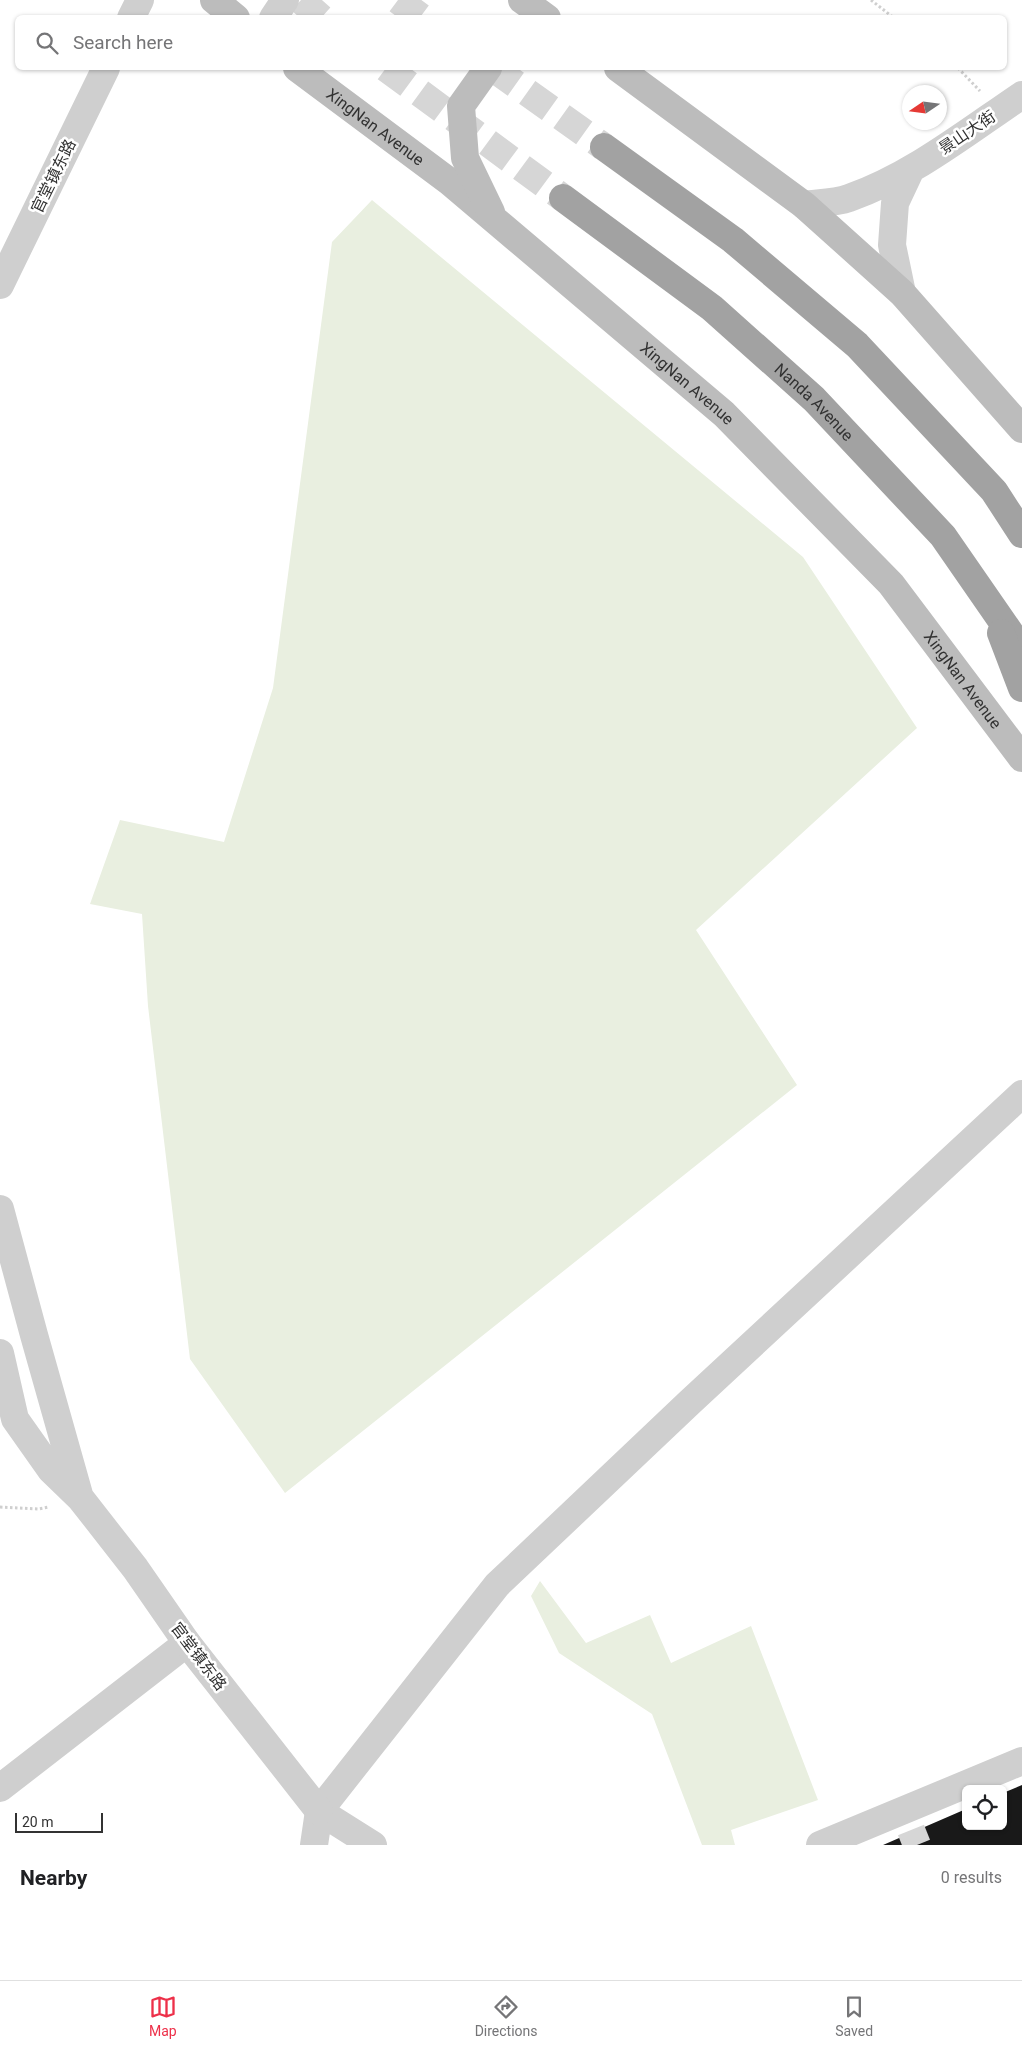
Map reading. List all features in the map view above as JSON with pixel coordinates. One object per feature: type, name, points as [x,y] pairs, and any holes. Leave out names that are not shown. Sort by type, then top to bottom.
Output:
[{"type":"highway","points":[[604,147],[733,240],[857,345],[994,491],[1022,534]]},
{"type":"highway","name":"Nanda Avenue","points":[[563,198],[712,308],[814,399],[943,536],[1022,650]]},
{"type":"highway","points":[[990,604],[1022,688]]},
{"type":"main road","points":[[214,0],[232,15]]},
{"type":"main road","points":[[522,0],[543,15]]},
{"type":"main road","name":"XingNan Avenue","points":[[300,70],[450,182],[731,421],[891,584],[1022,758]]},
{"type":"main road","points":[[487,70],[461,106],[466,158],[494,219]]},
{"type":"main road","points":[[621,70],[804,205],[902,293],[1022,429]]},
{"type":"street","points":[[132,15],[140,0]]},
{"type":"street","points":[[275,15],[286,0]]},
{"type":"street","name":"官堂镇东路","points":[[0,285],[105,70]]},
{"type":"street","name":"景山大街","points":[[804,205],[847,199],[888,183],[1022,95]]},
{"type":"street","points":[[902,293],[892,245],[895,203],[912,169]]},
{"type":"street","points":[[314,1845],[319,1811],[497,1585],[690,1402],[1022,1094]]},
{"type":"street","name":"官堂镇东路","points":[[0,1209],[81,1499]]},
{"type":"street","name":"官堂镇东路","points":[[0,1353],[15,1419],[52,1470],[81,1499],[135,1568],[187,1643],[319,1811],[373,1845]]},
{"type":"street","points":[[0,1788],[187,1643]]},
{"type":"street","points":[[820,1845],[907,1821],[1022,1761]]},
{"type":"path","points":[[871,0],[890,15]]},
{"type":"path","points":[[960,70],[980,91]]},
{"type":"path","points":[[0,1507],[39,1509],[81,1499]]},
{"type":"green space","points":[[372,200],[803,557],[917,728],[696,930],[797,1085],[285,1493],[190,1359],[148,1006],[142,914],[90,904],[120,820],[224,842],[273,688],[332,242]]},
{"type":"green space","points":[[540,1581],[586,1643],[650,1615],[671,1663],[751,1626],[818,1800],[731,1830],[735,1845],[702,1845],[652,1714],[559,1653],[531,1596]]},
{"type":"building","points":[[1022,1785],[1022,1845],[883,1845],[962,1811],[962,1830],[1007,1830],[1007,1791]]},
{"type":"tunnel","points":[[301,0],[318,15]]},
{"type":"tunnel","points":[[398,0],[418,15]]},
{"type":"tunnel","points":[[389,70],[563,198]]},
{"type":"tunnel","points":[[496,70],[604,147]]},
{"type":"tunnel","points":[[911,1830],[917,1845]]}]
